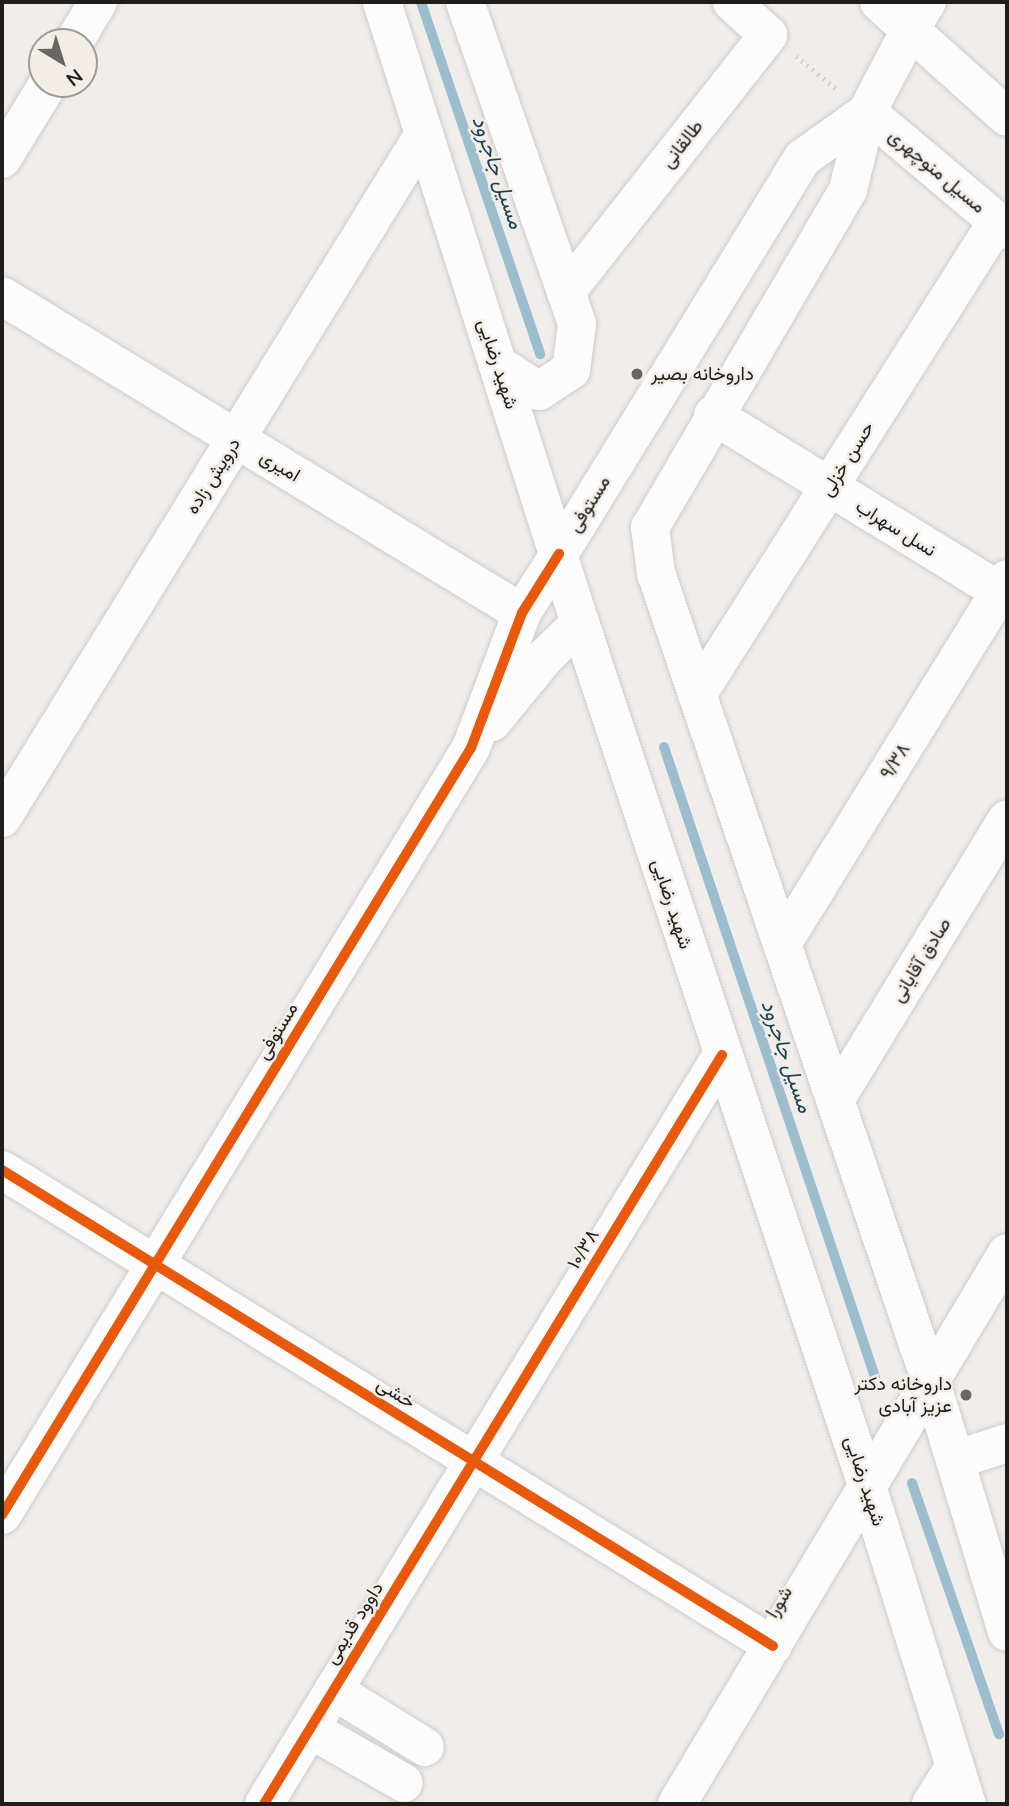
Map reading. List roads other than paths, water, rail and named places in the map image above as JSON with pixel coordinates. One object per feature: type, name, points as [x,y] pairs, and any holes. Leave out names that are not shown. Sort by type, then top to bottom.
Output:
[{"type":"street","points":[[82,28],[98,2]]},
{"type":"street","name":"شهید رضایی","points":[[382,2],[580,623],[868,1489],[967,1804]]},
{"type":"street","name":"طالقانی","points":[[566,292],[768,35],[732,2]]},
{"type":"street","points":[[879,2],[919,16],[1007,117]]},
{"type":"street","points":[[474,8],[577,324],[570,370],[539,391],[499,365]]},
{"type":"street","points":[[919,16],[867,112],[848,190],[713,415],[650,527],[656,573],[932,1385],[1007,1632]]},
{"type":"street","points":[[2,159],[39,98]]},
{"type":"street","name":"مسیل منوچهری","points":[[867,112],[1002,226]]},
{"type":"street","name":"مستوفی","points":[[2,1515],[471,748],[522,614],[803,158],[867,112]]},
{"type":"street","name":"درویش زاده","points":[[2,818],[424,134]]},
{"type":"street","name":"حسن خزلی","points":[[697,695],[830,486],[1002,226]]},
{"type":"street","name":"امیری","points":[[2,296],[522,614]]},
{"type":"street","name":"نسل سهراب","points":[[713,415],[1005,589]]},
{"type":"street","name":"۹/۳۸","points":[[782,944],[1005,589]]},
{"type":"street","points":[[471,748],[546,656],[580,623]]},
{"type":"street","name":"صادق آقایانی","points":[[835,1100],[1007,819]]},
{"type":"street","name":"۱۰/۳۸","points":[[474,1461],[722,1055]]},
{"type":"street","name":"خشی","points":[[2,1170],[773,1646]]},
{"type":"street","name":"شورا","points":[[677,1804],[932,1385],[1007,1253]]},
{"type":"street","points":[[955,1460],[1007,1443]]},
{"type":"street","name":"داوود قدیمی","points":[[264,1804],[474,1461]]},
{"type":"street","points":[[333,1690],[425,1747]]},
{"type":"street","points":[[310,1729],[404,1783]]},
{"type":"street","points":[[931,1804],[955,1766]]},
{"type":"waterway","name":"مسیل جاجرود","points":[[421,2],[540,354]]},
{"type":"waterway","name":"مسیل جاجرود","points":[[664,747],[875,1377]]},
{"type":"waterway","name":"مسیل جاجرود","points":[[912,1483],[999,1734]]},
{"type":"place","name":"داروخانه بصیر","points":[[637,374]]},
{"type":"place","name":"داروخانه دکتر عزیز آبادی","points":[[966,1395]]}]
